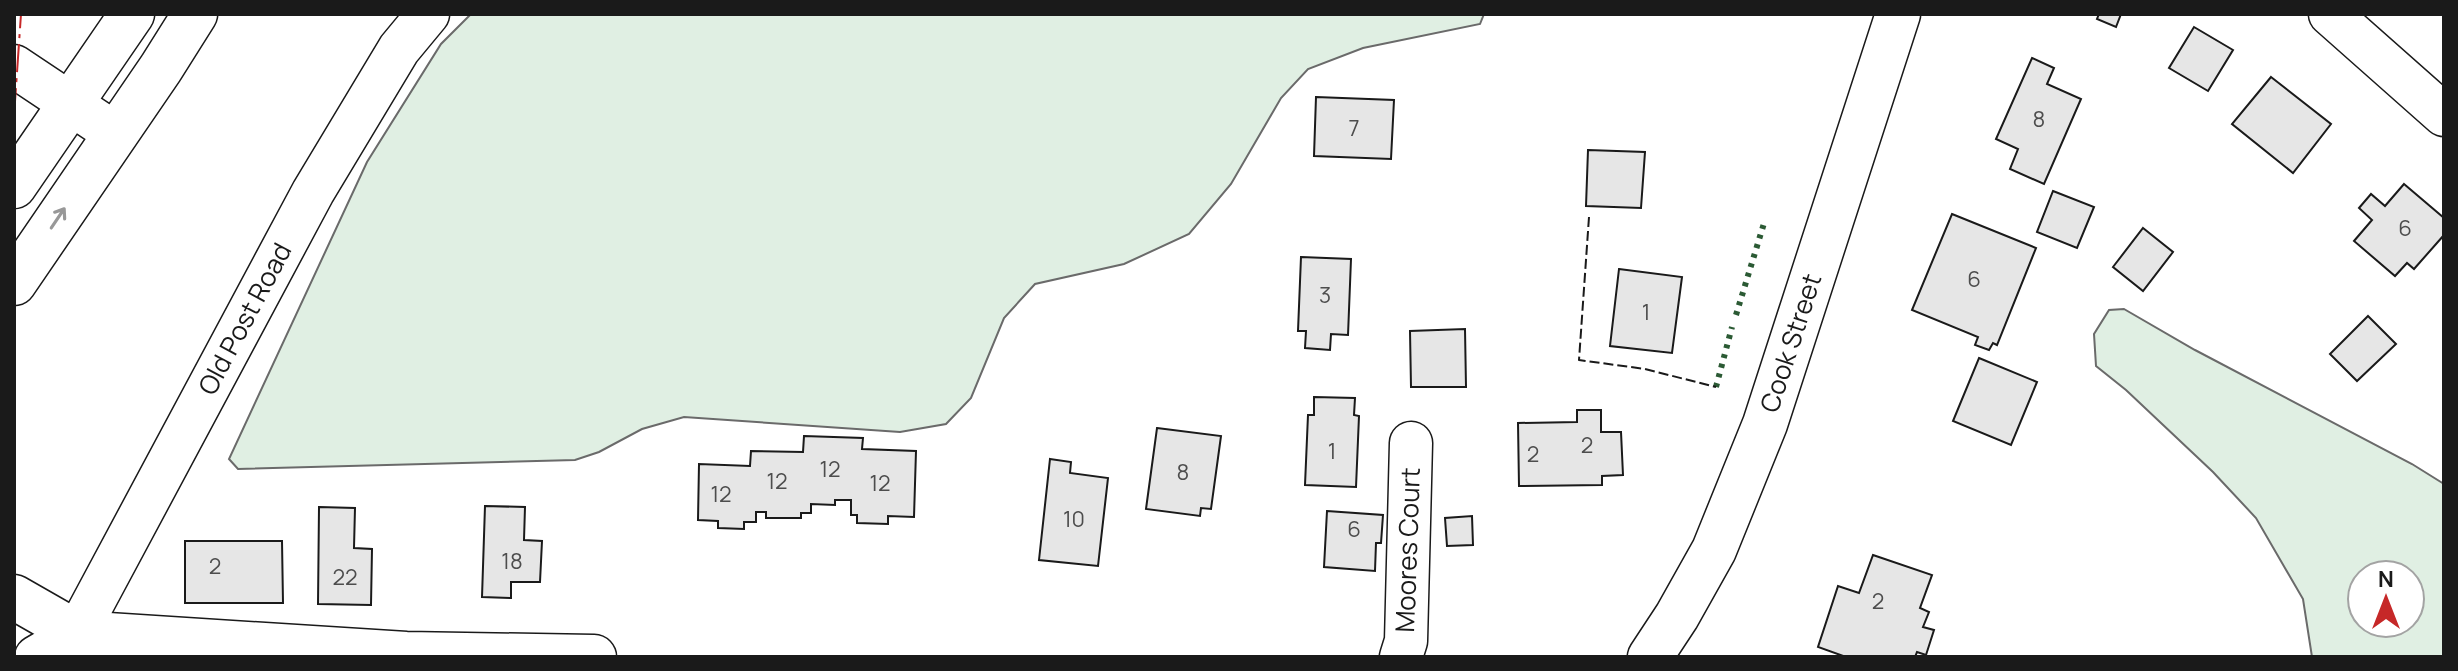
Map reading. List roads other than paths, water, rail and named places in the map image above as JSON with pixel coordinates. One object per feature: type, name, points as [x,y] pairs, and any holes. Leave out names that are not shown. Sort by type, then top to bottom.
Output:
[{"type":"main road","points":[[14,186],[132,14]]},
{"type":"main road","points":[[14,283],[195,14]]},
{"type":"main road","name":"Cook Street","points":[[1650,657],[1714,550],[1765,424],[1898,14]]},
{"type":"main road","points":[[14,597],[77,633],[406,654],[594,657]]},
{"type":"street","name":"Old Post Road","points":[[77,633],[313,192],[399,49],[428,14]]},
{"type":"street","points":[[2330,14],[2444,115]]},
{"type":"street","points":[[14,66],[116,134]]},
{"type":"street","name":"Moores Court","points":[[1401,657],[1406,641],[1411,443]]},
{"type":"street","points":[[36,657],[77,633]]}]
